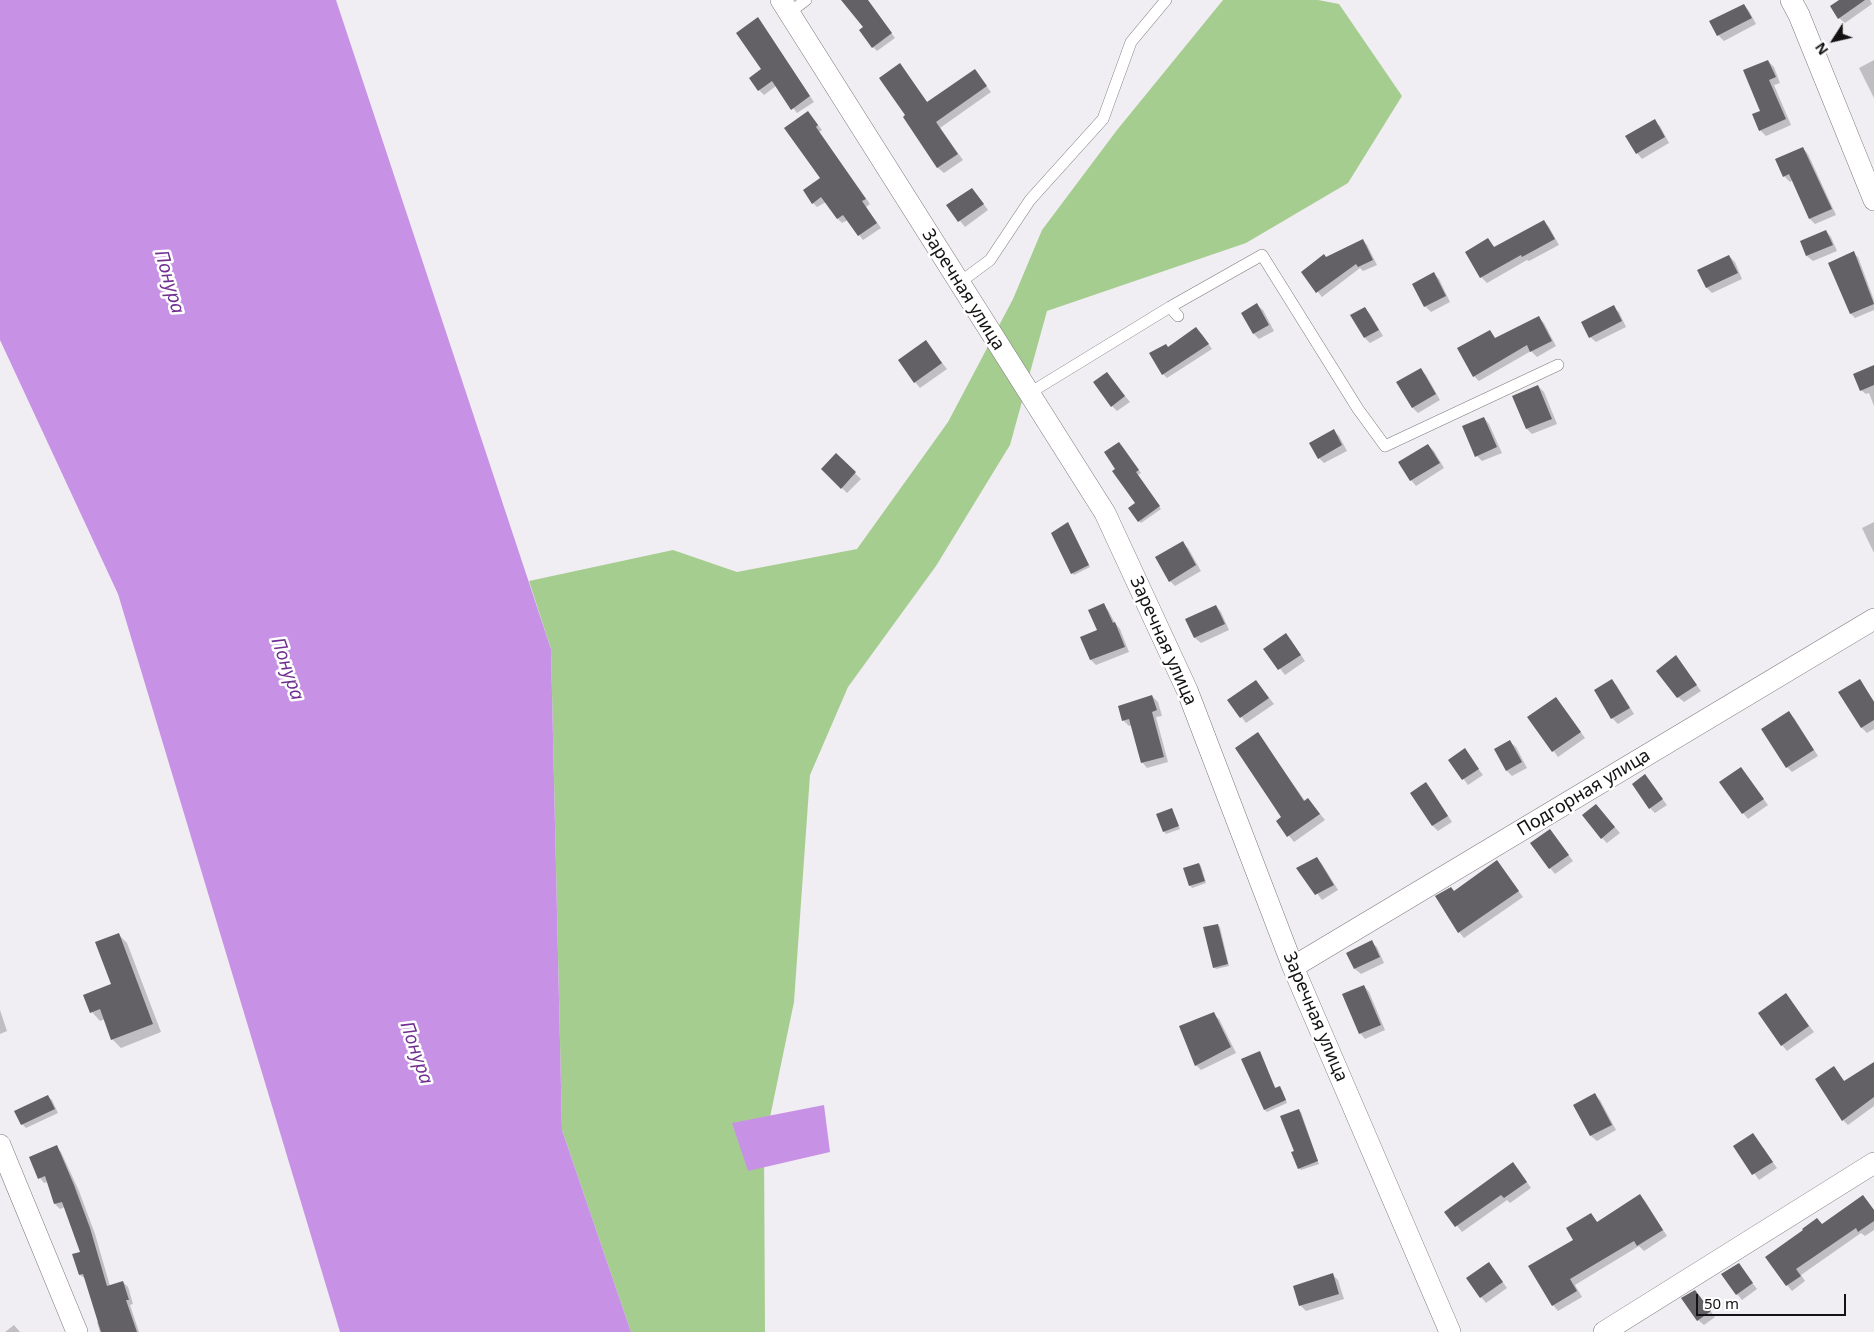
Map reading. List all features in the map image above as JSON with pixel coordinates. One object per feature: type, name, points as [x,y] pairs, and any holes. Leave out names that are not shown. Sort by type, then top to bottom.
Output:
[{"type":"street","points":[[1791,0],[1799,15],[1874,200]]},
{"type":"street","name":"Заречная улица","points":[[792,4],[958,283],[1105,513],[1187,690],[1293,967],[1450,1332]]},
{"type":"street","name":"Подгорная улица","points":[[1293,967],[1874,619]]},
{"type":"street","points":[[0,1146],[78,1332]]},
{"type":"street","points":[[1604,1332],[1874,1163]]},
{"type":"lane","points":[[958,283],[990,260],[1030,200],[1103,119],[1131,42],[1166,0]]},
{"type":"lane","points":[[1028,394],[1170,307],[1262,254],[1358,409],[1385,446],[1558,364]]},
{"type":"lane","points":[[1170,307],[1178,316]]},
{"type":"green space","points":[[1223,0],[1318,0],[1339,4],[1402,96],[1348,183],[1246,243],[1047,311],[1010,445],[936,566],[848,687],[810,775],[794,1002],[764,1146],[765,1332],[631,1332],[562,1130],[551,649],[529,581],[673,550],[737,572],[857,549],[948,422],[1013,299],[1042,230],[1117,130]]},
{"type":"water","name":"Понура","points":[[0,0],[336,0],[551,649],[562,1130],[631,1332],[340,1332],[118,594],[0,340]]},
{"type":"water","points":[[824,1105],[830,1152],[748,1171],[732,1123]]},
{"type":"building","points":[[841,0],[868,0],[892,33],[872,48],[859,30],[863,27]]},
{"type":"building","points":[[1839,0],[1865,0],[1838,19],[1830,6]]},
{"type":"building","points":[[1744,4],[1752,18],[1717,36],[1709,21]]},
{"type":"building","points":[[758,17],[810,96],[791,110],[772,81],[758,91],[749,78],[761,69],[736,33]]},
{"type":"building","points":[[1768,60],[1776,77],[1769,80],[1786,119],[1759,131],[1752,114],[1760,111],[1743,70]]},
{"type":"building","points":[[900,63],[927,102],[975,69],[987,86],[936,122],[958,154],[937,168],[903,117],[905,115],[879,78]]},
{"type":"building","points":[[808,111],[818,125],[816,127],[866,199],[862,201],[877,223],[858,236],[843,215],[837,219],[821,197],[812,204],[803,190],[820,178],[784,128]]},
{"type":"building","points":[[1655,119],[1665,137],[1636,154],[1625,136]]},
{"type":"building","points":[[1803,147],[1832,209],[1809,219],[1789,174],[1783,177],[1775,159]]},
{"type":"building","points":[[972,188],[984,204],[958,222],[946,205]]},
{"type":"building","points":[[1544,220],[1555,239],[1480,278],[1465,252],[1488,238],[1494,247]]},
{"type":"building","points":[[1826,230],[1833,245],[1806,256],[1800,241]]},
{"type":"building","points":[[1363,239],[1373,260],[1358,267],[1356,264],[1316,293],[1301,272],[1324,254],[1326,257]]},
{"type":"building","points":[[1854,251],[1874,304],[1850,314],[1828,263]]},
{"type":"building","points":[[1729,255],[1738,273],[1706,288],[1697,270]]},
{"type":"building","points":[[1434,272],[1446,296],[1424,307],[1412,284]]},
{"type":"building","points":[[1257,303],[1269,325],[1253,334],[1241,313]]},
{"type":"building","points":[[1614,305],[1622,321],[1589,338],[1581,322]]},
{"type":"building","points":[[1365,307],[1379,330],[1364,338],[1350,315]]},
{"type":"building","points":[[1539,316],[1552,341],[1530,352],[1527,345],[1473,377],[1457,348],[1490,330],[1495,338]]},
{"type":"building","points":[[1196,327],[1209,344],[1162,375],[1149,353],[1166,344],[1168,347]]},
{"type":"building","points":[[926,340],[942,363],[914,383],[898,360]]},
{"type":"building","points":[[1874,365],[1874,385],[1860,391],[1853,374]]},
{"type":"building","points":[[1421,368],[1436,394],[1412,408],[1396,382]]},
{"type":"building","points":[[1107,372],[1125,396],[1111,407],[1093,382]]},
{"type":"building","points":[[1538,385],[1552,419],[1526,429],[1512,396]]},
{"type":"building","points":[[1484,417],[1497,447],[1475,457],[1462,426]]},
{"type":"building","points":[[1334,429],[1342,445],[1318,459],[1309,443]]},
{"type":"building","points":[[1119,442],[1139,470],[1136,472],[1160,506],[1138,522],[1128,508],[1135,503],[1112,471],[1115,469],[1104,452]]},
{"type":"building","points":[[1428,444],[1440,463],[1410,481],[1398,462]]},
{"type":"building","points":[[836,453],[856,472],[841,489],[821,469]]},
{"type":"building","points":[[1068,522],[1089,565],[1071,574],[1051,533]]},
{"type":"building","points":[[1183,541],[1196,565],[1169,582],[1155,557]]},
{"type":"building","points":[[1104,603],[1113,623],[1115,622],[1125,647],[1090,660],[1080,637],[1097,630],[1088,610]]},
{"type":"building","points":[[1216,605],[1225,624],[1194,638],[1185,619]]},
{"type":"building","points":[[1286,633],[1301,655],[1278,670],[1263,649]]},
{"type":"building","points":[[1676,655],[1697,685],[1677,698],[1656,671]]},
{"type":"building","points":[[1612,679],[1630,708],[1611,719],[1594,690]]},
{"type":"building","points":[[1860,679],[1874,702],[1874,720],[1861,728],[1838,692]]},
{"type":"building","points":[[1256,680],[1269,698],[1240,718],[1227,700]]},
{"type":"building","points":[[1152,695],[1157,710],[1152,712],[1164,757],[1141,763],[1129,719],[1122,721],[1118,706]]},
{"type":"building","points":[[1556,697],[1581,732],[1552,752],[1527,717]]},
{"type":"building","points":[[1789,711],[1814,750],[1786,768],[1761,729]]},
{"type":"building","points":[[1258,732],[1304,801],[1308,798],[1320,814],[1287,837],[1276,821],[1281,817],[1235,748]]},
{"type":"building","points":[[1510,740],[1522,762],[1506,771],[1494,749]]},
{"type":"building","points":[[1465,748],[1479,769],[1462,780],[1448,760]]},
{"type":"building","points":[[1741,767],[1764,799],[1742,814],[1719,782]]},
{"type":"building","points":[[1645,774],[1663,799],[1649,809],[1632,784]]},
{"type":"building","points":[[1426,782],[1448,816],[1432,826],[1410,793]]},
{"type":"building","points":[[1596,804],[1615,827],[1601,839],[1582,815]]},
{"type":"building","points":[[1172,808],[1179,826],[1163,832],[1156,814]]},
{"type":"building","points":[[1550,829],[1569,855],[1549,869],[1530,843]]},
{"type":"building","points":[[1317,857],[1334,885],[1315,895],[1296,868]]},
{"type":"building","points":[[1497,860],[1519,891],[1458,933],[1435,896],[1451,887],[1454,891]]},
{"type":"building","points":[[1199,863],[1205,881],[1189,886],[1183,868]]},
{"type":"building","points":[[1218,924],[1228,964],[1213,968],[1203,927]]},
{"type":"building","points":[[119,933],[153,1024],[111,1040],[100,1009],[90,1013],[83,995],[111,984],[95,942]]},
{"type":"building","points":[[1372,940],[1380,957],[1354,969],[1346,953]]},
{"type":"building","points":[[1364,985],[1381,1025],[1359,1034],[1342,994]]},
{"type":"building","points":[[1786,993],[1809,1026],[1781,1046],[1758,1013]]},
{"type":"building","points":[[1214,1012],[1231,1047],[1195,1066],[1179,1026]]},
{"type":"building","points":[[1260,1051],[1275,1088],[1280,1086],[1286,1100],[1264,1110],[1241,1059]]},
{"type":"building","points":[[1874,1062],[1874,1097],[1842,1121],[1815,1079],[1834,1066],[1844,1081]]},
{"type":"building","points":[[1595,1093],[1612,1125],[1590,1136],[1573,1105]]},
{"type":"building","points":[[48,1095],[55,1109],[21,1125],[14,1111]]},
{"type":"building","points":[[1299,1109],[1318,1161],[1298,1169],[1291,1152],[1294,1151],[1280,1116]]},
{"type":"building","points":[[1753,1133],[1773,1162],[1752,1175],[1733,1146]]},
{"type":"building","points":[[57,1145],[90,1228],[107,1286],[123,1281],[129,1300],[126,1300],[137,1332],[101,1332],[83,1274],[79,1275],[72,1254],[80,1252],[62,1202],[54,1204],[45,1176],[38,1179],[29,1157]]},
{"type":"building","points":[[1513,1162],[1527,1182],[1504,1198],[1501,1195],[1455,1227],[1444,1212]]},
{"type":"building","points":[[1640,1194],[1663,1230],[1637,1246],[1634,1241],[1570,1279],[1577,1291],[1552,1306],[1528,1266],[1573,1240],[1566,1228],[1591,1213],[1597,1222]]},
{"type":"building","points":[[1863,1195],[1874,1210],[1874,1221],[1858,1232],[1856,1228],[1796,1269],[1801,1276],[1786,1286],[1765,1257],[1817,1218],[1822,1224]]},
{"type":"building","points":[[1489,1262],[1503,1282],[1480,1298],[1466,1278]]},
{"type":"building","points":[[1739,1263],[1753,1283],[1736,1295],[1721,1274]]},
{"type":"building","points":[[1333,1273],[1339,1294],[1299,1306],[1293,1286]]},
{"type":"building","points":[[1695,1290],[1711,1311],[1697,1321],[1681,1298]]}]
